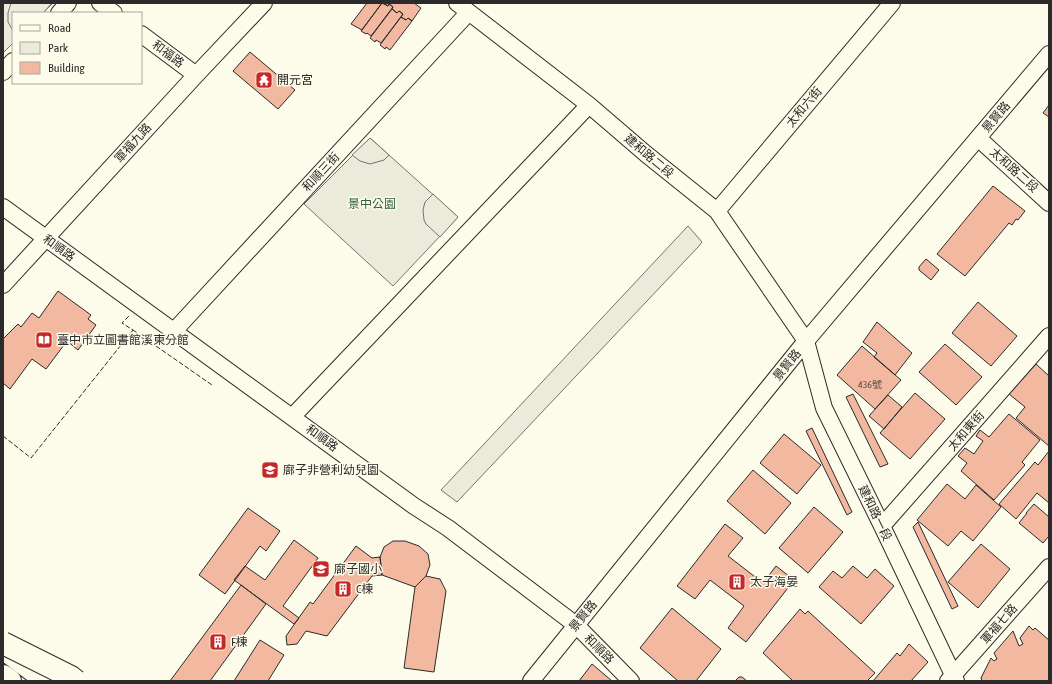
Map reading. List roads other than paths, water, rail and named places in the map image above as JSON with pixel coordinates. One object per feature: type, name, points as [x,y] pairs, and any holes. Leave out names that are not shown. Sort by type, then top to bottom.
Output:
[{"type":"highway","points":[[3,643],[71,677],[76,681]]},
{"type":"highway","points":[[3,648],[47,681]]},
{"type":"highway","points":[[3,676],[10,681]]},
{"type":"street","points":[[60,12],[68,3]]},
{"type":"street","points":[[100,3],[113,12]]},
{"type":"street","name":"軍福九路","points":[[3,285],[264,3]]},
{"type":"street","name":"太和六街","points":[[717,211],[892,3]]},
{"type":"street","name":"建和路二段","points":[[463,8],[589,105],[646,154],[717,211],[806,341]]},
{"type":"street","name":"和順三街","points":[[174,331],[463,8]]},
{"type":"street","name":"和福路","points":[[142,35],[196,75]]},
{"type":"street","name":"景賢路","points":[[531,681],[806,341],[1049,54]]},
{"type":"street","points":[[3,72],[12,62]]},
{"type":"street","points":[[292,417],[589,105]]},
{"type":"street","name":"太和路二段","points":[[978,138],[1049,203]]},
{"type":"street","name":"和順路","points":[[3,207],[414,506],[448,528],[576,625],[631,681]]},
{"type":"street","name":"太和東街","points":[[882,526],[1049,336]]},
{"type":"street","name":"建和路一段","points":[[806,341],[824,408],[882,526],[952,679]]},
{"type":"street","name":"軍福七路","points":[[952,679],[1049,567]]},
{"type":"street","points":[[3,634],[64,681]]},
{"type":"place","name":"開元宮","points":[[264,80]]},
{"type":"place","name":"臺中市立圖書館溪東分館","points":[[44,340]]},
{"type":"place","name":"廍子非營利幼兒園","points":[[270,470]]},
{"type":"place","name":"廍子國小","points":[[321,569]]},
{"type":"place","name":"太子海晏","points":[[737,582]]},
{"type":"place","name":"C棟","points":[[343,589]]},
{"type":"place","name":"F棟","points":[[218,642]]},
{"type":"park label","name":"景中公園","points":[[372,204]]}]
